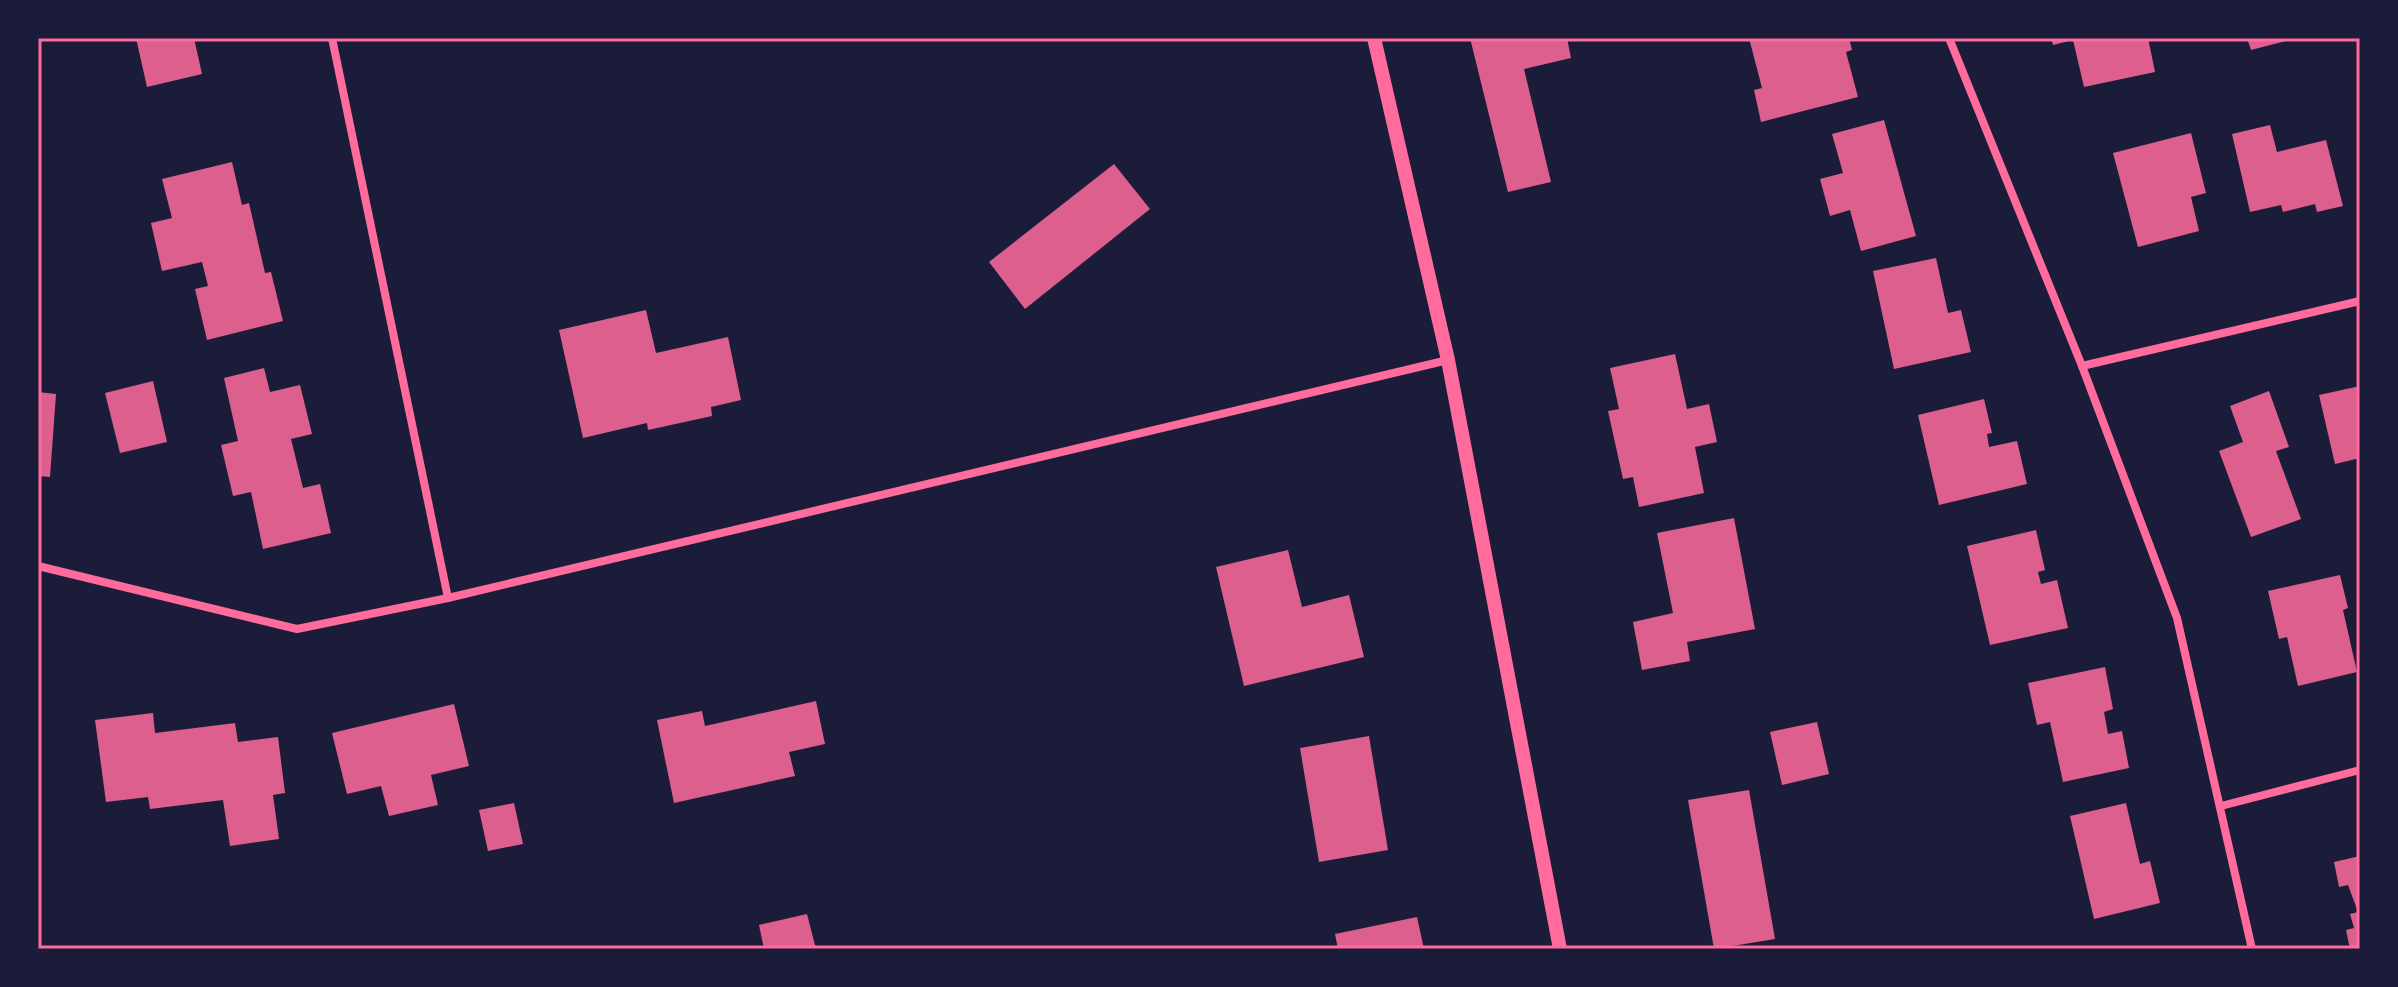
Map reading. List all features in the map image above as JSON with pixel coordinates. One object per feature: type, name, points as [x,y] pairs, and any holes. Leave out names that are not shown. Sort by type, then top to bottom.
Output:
[{"type":"street","points":[[332,38],[448,598]]},
{"type":"street","points":[[1374,38],[1448,360],[1560,949]]},
{"type":"street","points":[[1949,38],[2082,366],[2177,618],[2252,949]]},
{"type":"street","points":[[2082,366],[2360,301]]},
{"type":"street","points":[[38,566],[297,629],[448,598],[1448,360]]},
{"type":"street","points":[[2221,806],[2360,770]]},
{"type":"building","points":[[136,38],[194,38],[202,74],[147,87]]},
{"type":"building","points":[[1470,38],[1567,38],[1571,58],[1524,69],[1551,182],[1508,192]]},
{"type":"building","points":[[1749,38],[1849,38],[1852,50],[1846,52],[1858,97],[1761,122],[1754,90],[1762,88]]},
{"type":"building","points":[[2051,38],[2148,38],[2155,72],[2084,87],[2073,40],[2053,45]]},
{"type":"building","points":[[2247,38],[2294,38],[2294,39],[2251,50]]},
{"type":"building","points":[[1884,120],[1916,236],[1861,251],[1850,210],[1830,216],[1820,179],[1843,173],[1832,134]]},
{"type":"building","points":[[2270,125],[2277,152],[2326,140],[2343,206],[2317,212],[2315,204],[2283,212],[2281,205],[2250,212],[2232,134]]},
{"type":"building","points":[[2191,133],[2206,193],[2191,197],[2199,231],[2138,247],[2113,153]]},
{"type":"building","points":[[232,162],[242,205],[249,203],[265,273],[271,272],[283,321],[207,340],[195,289],[208,286],[202,262],[162,271],[151,223],[172,218],[162,179]]},
{"type":"building","points":[[1114,164],[1150,209],[1025,309],[989,262]]},
{"type":"building","points":[[1936,258],[1948,313],[1961,310],[1971,352],[1894,369],[1873,271]]},
{"type":"building","points":[[646,310],[656,353],[728,337],[741,400],[711,407],[712,416],[648,430],[647,423],[583,438],[559,330]]},
{"type":"building","points":[[1675,354],[1687,409],[1709,404],[1717,442],[1695,447],[1704,493],[1639,507],[1633,477],[1623,479],[1608,411],[1619,409],[1610,368]]},
{"type":"building","points":[[264,368],[270,392],[300,385],[312,434],[291,439],[303,488],[320,484],[331,533],[263,549],[251,492],[233,496],[221,445],[238,441],[224,378]]},
{"type":"building","points":[[153,381],[167,442],[120,453],[105,393]]},
{"type":"building","points":[[2360,386],[2360,458],[2335,464],[2319,395]]},
{"type":"building","points":[[2269,391],[2289,447],[2276,451],[2301,519],[2251,537],[2219,451],[2243,442],[2230,406]]},
{"type":"building","points":[[38,392],[56,394],[50,477],[38,476]]},
{"type":"building","points":[[1984,399],[1992,433],[1987,434],[1989,447],[2017,441],[2027,484],[1939,505],[1918,415]]},
{"type":"building","points":[[1734,518],[1755,629],[1687,642],[1690,661],[1642,670],[1633,622],[1673,613],[1657,533]]},
{"type":"building","points":[[2036,530],[2045,570],[2038,572],[2041,584],[2057,580],[2068,628],[1990,645],[1967,546]]},
{"type":"building","points":[[1288,550],[1302,607],[1349,595],[1364,657],[1244,686],[1216,567]]},
{"type":"building","points":[[2340,575],[2348,608],[2343,610],[2357,672],[2298,686],[2287,637],[2279,639],[2268,591]]},
{"type":"building","points":[[2105,667],[2113,709],[2104,712],[2108,734],[2122,731],[2129,768],[2063,782],[2050,722],[2037,725],[2028,683]]},
{"type":"building","points":[[816,701],[825,744],[789,752],[795,776],[674,803],[657,720],[702,711],[705,726]]},
{"type":"building","points":[[454,704],[469,766],[431,775],[438,805],[389,816],[381,786],[347,794],[332,733]]},
{"type":"building","points":[[153,713],[155,733],[235,723],[238,742],[278,737],[285,793],[273,795],[279,839],[230,846],[223,800],[150,809],[148,797],[106,802],[95,720]]},
{"type":"building","points":[[1817,722],[1829,774],[1782,785],[1770,732]]},
{"type":"building","points":[[1369,736],[1388,850],[1319,862],[1300,748]]},
{"type":"building","points":[[1749,790],[1775,939],[1714,949],[1688,800]]},
{"type":"building","points":[[514,803],[523,844],[488,851],[479,810]]},
{"type":"building","points":[[2126,803],[2140,864],[2150,861],[2160,903],[2094,919],[2070,816]]},
{"type":"building","points":[[2360,856],[2360,949],[2350,949],[2346,930],[2354,928],[2350,914],[2358,912],[2348,885],[2339,887],[2334,862]]},
{"type":"building","points":[[807,914],[816,949],[764,949],[759,925]]},
{"type":"building","points":[[1417,917],[1424,949],[1338,949],[1335,934]]}]
